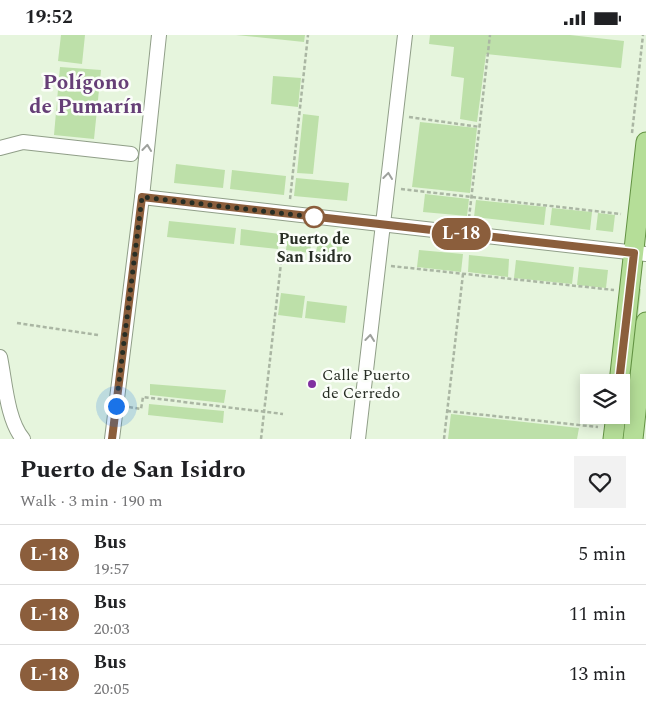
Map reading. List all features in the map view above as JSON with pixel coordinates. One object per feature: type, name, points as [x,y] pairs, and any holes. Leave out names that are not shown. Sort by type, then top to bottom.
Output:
[{"type":"main road","points":[[620,374],[640,253],[646,141]]},
{"type":"main road","points":[[634,439],[646,323]]},
{"type":"street","points":[[112,439],[142,197],[159,35]]},
{"type":"street","points":[[358,439],[404,35]]},
{"type":"street","points":[[0,148],[23,142],[131,154]]},
{"type":"street","points":[[142,197],[640,253]]},
{"type":"street","points":[[0,357],[12,415],[17,432],[23,439]]},
{"type":"path","points":[[290,199],[308,35]]},
{"type":"path","points":[[470,219],[490,35]]},
{"type":"path","points":[[406,117],[480,127]]},
{"type":"path","points":[[398,188],[623,215]]},
{"type":"path","points":[[261,439],[282,254]]},
{"type":"path","points":[[389,266],[614,291]]},
{"type":"path","points":[[444,439],[463,274]]},
{"type":"path","points":[[17,323],[98,335]]},
{"type":"path","points":[[125,407],[141,409],[143,397],[283,414]]},
{"type":"path","points":[[448,411],[606,433]]},
{"type":"green space","points":[[61,35],[85,35],[82,64],[58,61]]},
{"type":"green space","points":[[236,35],[305,35],[304,42]]},
{"type":"green space","points":[[430,35],[570,35],[624,41],[621,68],[486,54],[477,122],[460,119],[464,78],[451,76],[454,47],[429,44]]},
{"type":"green space","points":[[60,67],[101,70],[94,139],[54,135]]},
{"type":"green space","points":[[273,76],[301,78],[298,107],[271,104]]},
{"type":"green space","points":[[303,114],[319,116],[313,174],[297,173]]},
{"type":"green space","points":[[420,122],[477,128],[470,193],[412,187]]},
{"type":"green space","points":[[176,164],[225,170],[223,188],[174,183]]},
{"type":"green space","points":[[232,170],[286,176],[284,195],[230,189]]},
{"type":"green space","points":[[296,178],[349,183],[347,201],[294,196]]},
{"type":"green space","points":[[425,194],[469,199],[467,216],[423,212]]},
{"type":"green space","points":[[476,200],[546,207],[544,225],[474,217]]},
{"type":"green space","points":[[552,208],[592,212],[590,230],[550,225]]},
{"type":"green space","points":[[598,213],[615,215],[613,232],[596,230]]},
{"type":"green space","points":[[169,221],[236,228],[234,244],[167,237]]},
{"type":"green space","points":[[241,229],[280,234],[278,249],[240,245]]},
{"type":"green space","points":[[288,234],[312,237],[310,253],[286,250]]},
{"type":"green space","points":[[318,238],[343,241],[341,257],[316,254]]},
{"type":"green space","points":[[419,250],[463,254],[461,272],[417,267]]},
{"type":"green space","points":[[469,255],[509,259],[508,277],[468,272]]},
{"type":"green space","points":[[516,260],[574,267],[572,284],[514,278]]},
{"type":"green space","points":[[579,267],[608,270],[606,288],[577,285]]},
{"type":"green space","points":[[637,289],[641,289],[630,386],[630,374],[627,374]]},
{"type":"green space","points":[[281,293],[305,296],[302,318],[278,315]]},
{"type":"green space","points":[[307,301],[347,306],[345,323],[305,318]]},
{"type":"green space","points":[[150,384],[226,390],[224,403],[150,395]]},
{"type":"green space","points":[[149,404],[224,411],[223,423],[148,415]]},
{"type":"green space","points":[[451,414],[579,428],[577,439],[448,439]]},
{"type":"green space","points":[[622,424],[626,424],[624,439],[620,439]]},
{"type":"bus line","name":"L-18","points":[[112,439],[142,197],[634,253],[620,374]]},
{"type":"place","name":"Puerto de San Isidro","points":[[314,217]]},
{"type":"place","name":"Calle Puerto de Cerredo","points":[[312,384]]},
{"type":"district","name":"Polígono de Pumarín","points":[[86,95]]},
{"type":"route","points":[[116,406],[142,197],[314,217]]}]
